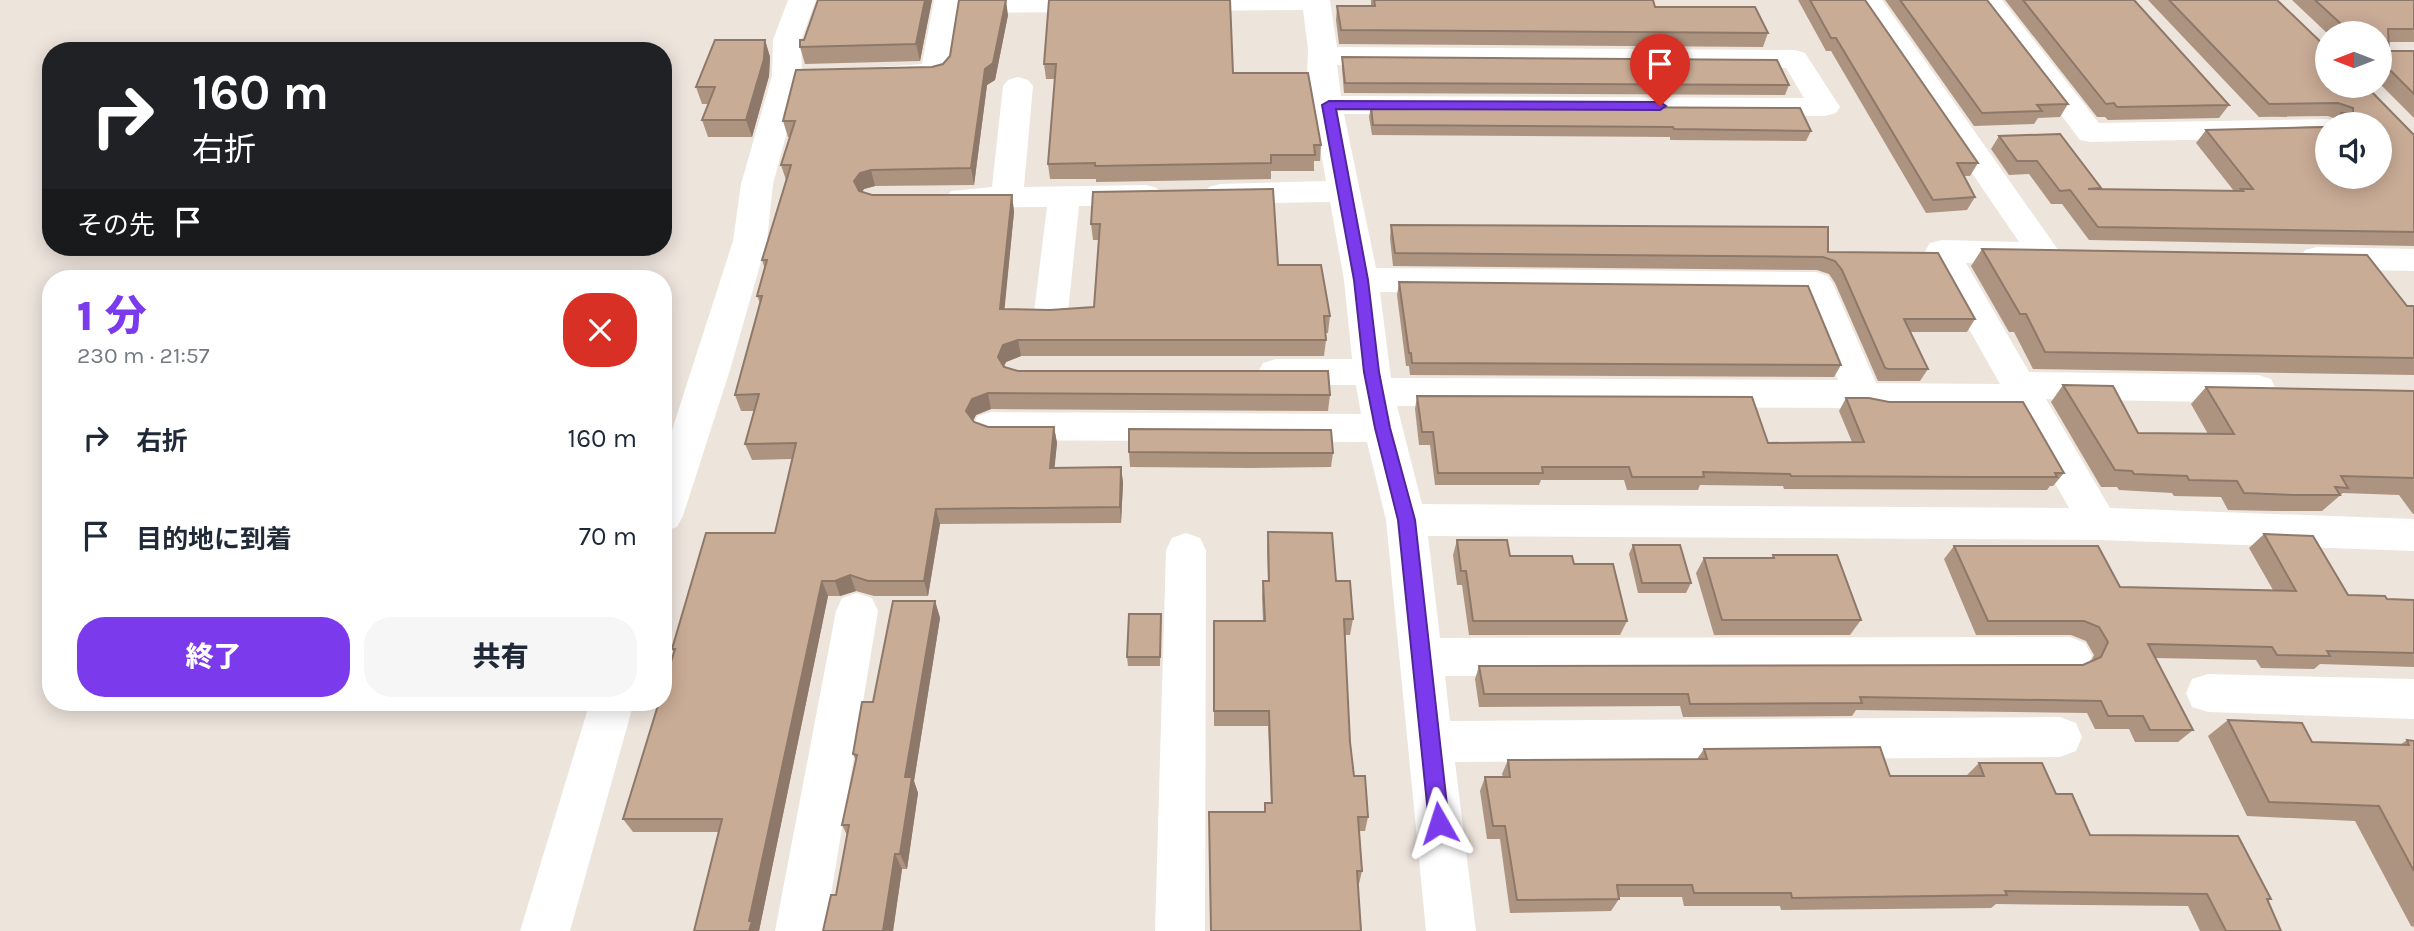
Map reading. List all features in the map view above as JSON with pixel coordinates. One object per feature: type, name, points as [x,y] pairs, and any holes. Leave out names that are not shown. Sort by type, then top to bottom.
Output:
[{"type":"street","points":[[672,489],[712,370],[750,241],[757,184],[800,76],[787,40],[802,0]]},
{"type":"street","points":[[1868,0],[1964,139],[2058,254],[1942,251],[2098,524]]},
{"type":"street","points":[[1988,0],[2091,133]]},
{"type":"street","points":[[868,74],[935,72],[948,2],[1316,1],[1320,46],[1325,56],[1322,77],[1361,280],[1377,397],[1406,520],[1451,931]]},
{"type":"street","points":[[1325,56],[1795,59],[1825,107],[1329,105]]},
{"type":"street","points":[[1007,197],[1018,86]]},
{"type":"street","points":[[2222,99],[2249,129]]},
{"type":"street","points":[[2053,135],[2315,128]]},
{"type":"street","points":[[1964,139],[2002,137]]},
{"type":"street","points":[[929,198],[1344,191]]},
{"type":"street","points":[[1051,312],[1064,196]]},
{"type":"street","points":[[2291,258],[2414,260]]},
{"type":"street","points":[[1361,280],[1816,284],[1862,394]]},
{"type":"street","points":[[1237,372],[1377,397]]},
{"type":"street","points":[[991,426],[1377,397],[1862,394],[1881,398],[2024,391],[2292,390]]},
{"type":"street","points":[[1406,520],[2098,524],[2414,535]]},
{"type":"street","points":[[1180,931],[1186,550]]},
{"type":"street","points":[[800,931],[858,611]]},
{"type":"street","points":[[1421,657],[2070,656]]},
{"type":"street","points":[[2208,693],[2414,699]]},
{"type":"street","points":[[545,931],[609,711]]},
{"type":"street","points":[[1430,742],[2060,737]]},
{"type":"building","points":[[818,0],[925,0],[916,44],[800,47],[800,40],[804,40]]},
{"type":"building","points":[[959,0],[1006,0],[993,63],[985,69],[971,168],[871,170],[860,173],[854,181],[859,191],[872,195],[1012,195],[1000,309],[1094,307],[1100,224],[1091,224],[1093,192],[1273,189],[1278,265],[1321,265],[1330,316],[1324,316],[1326,340],[1018,340],[1003,345],[998,357],[1004,367],[1018,371],[1328,371],[1330,395],[988,393],[972,399],[966,411],[974,422],[988,427],[1054,427],[1050,468],[1121,467],[1120,507],[936,509],[924,581],[868,581],[850,575],[835,581],[822,581],[749,931],[694,931],[722,819],[623,819],[656,711],[672,711],[672,659],[675,649],[672,649],[706,533],[775,533],[796,443],[745,444],[759,394],[735,395],[762,296],[757,296],[767,260],[762,260],[791,165],[781,165],[795,121],[783,121],[796,70],[932,67],[943,64],[950,56]]},
{"type":"building","points":[[1049,0],[1230,0],[1233,73],[1308,73],[1321,145],[1314,145],[1315,155],[1271,155],[1271,163],[1095,166],[1095,163],[1048,164],[1056,64],[1044,64]]},
{"type":"building","points":[[1374,0],[1653,0],[1655,7],[1755,7],[1768,33],[1341,30],[1337,6],[1375,6]]},
{"type":"building","points":[[1810,0],[1865,0],[1978,163],[1957,163],[1975,197],[1933,200],[1836,38],[1831,38]]},
{"type":"building","points":[[1900,0],[1987,0],[2068,104],[2037,105],[2042,111],[1982,113]]},
{"type":"building","points":[[2023,0],[2134,0],[2229,105],[2117,107],[2114,103],[2106,104]]},
{"type":"building","points":[[2169,0],[2277,0],[2315,37],[2315,98],[2378,98],[2391,112],[2353,112],[2353,108],[2338,103],[2269,104]]},
{"type":"building","points":[[2315,0],[2414,0],[2414,29],[2392,29],[2392,21],[2338,21]]},
{"type":"building","points":[[715,40],[765,40],[764,59],[746,120],[702,120],[715,87],[696,87]]},
{"type":"building","points":[[2392,51],[2414,51],[2414,94],[2392,72]]},
{"type":"building","points":[[1342,57],[1777,60],[1789,85],[1345,83]]},
{"type":"building","points":[[1371,106],[1800,108],[1811,131],[1673,127],[1373,125]]},
{"type":"building","points":[[2392,113],[2414,135],[2414,232],[2098,227],[2070,190],[2060,191],[2037,161],[2017,161],[1999,136],[2060,134],[2101,188],[2088,189],[2253,189],[2206,130],[2315,127],[2315,189],[2392,189]]},
{"type":"building","points":[[1391,225],[1828,227],[1828,252],[1938,253],[1975,319],[1904,319],[1928,369],[1888,369],[1885,368],[1842,270],[1835,261],[1823,257],[1395,253]]},
{"type":"building","points":[[1982,249],[2367,255],[2407,306],[2414,306],[2414,358],[2045,352],[2026,314],[2020,314]]},
{"type":"building","points":[[1399,282],[1808,286],[1841,365],[1412,363]]},
{"type":"building","points":[[2063,385],[2113,386],[2138,433],[2234,434],[2206,387],[2414,391],[2414,478],[2341,476],[2348,488],[2335,487],[2340,495],[2293,495],[2244,493],[2237,481],[2189,480],[2187,476],[2134,474],[2132,471],[2115,470]]},
{"type":"building","points":[[1417,396],[1752,397],[1768,443],[1864,442],[1846,398],[1869,398],[1889,402],[2023,402],[2064,473],[2055,473],[2057,477],[1969,477],[1791,476],[1703,472],[1704,477],[1632,477],[1629,467],[1542,467],[1543,473],[1438,473],[1433,432],[1422,432]]},
{"type":"building","points":[[1129,429],[1331,430],[1333,453],[1129,452]]},
{"type":"building","points":[[1268,532],[1332,533],[1336,581],[1350,581],[1353,619],[1344,619],[1350,742],[1354,776],[1365,776],[1368,817],[1358,817],[1362,871],[1357,871],[1361,931],[1211,931],[1209,812],[1265,812],[1265,803],[1272,803],[1269,711],[1214,711],[1214,621],[1265,621],[1263,581],[1269,581]]},
{"type":"building","points":[[2264,534],[2313,536],[2348,595],[2414,600],[2414,653],[2327,651],[2330,656],[2277,655],[2272,647],[2148,644],[2193,730],[2150,730],[2143,716],[2108,716],[2101,701],[1860,697],[1862,703],[1690,704],[1688,694],[1484,694],[1479,666],[2083,665],[2101,657],[2108,642],[2099,627],[2084,621],[1988,621],[1954,546],[2098,546],[2120,587],[2296,591]]},
{"type":"building","points":[[1457,540],[1507,540],[1510,556],[1572,556],[1574,564],[1613,564],[1627,621],[1473,621],[1466,571],[1461,571]]},
{"type":"building","points":[[1633,545],[1680,545],[1691,583],[1642,583]]},
{"type":"building","points":[[1773,555],[1837,555],[1861,620],[1722,620],[1704,558],[1774,558]]},
{"type":"building","points":[[893,601],[935,601],[905,777],[912,777],[900,854],[895,854],[883,931],[823,931],[831,895],[836,895],[849,825],[842,825],[857,755],[853,754],[862,702],[873,702]]},
{"type":"building","points":[[1129,614],[1161,614],[1160,657],[1127,657]]},
{"type":"building","points":[[2228,720],[2302,723],[2312,742],[2409,745],[2407,740],[2414,741],[2414,871],[2379,806],[2269,802]]},
{"type":"building","points":[[1880,747],[1890,776],[1984,776],[1979,763],[2042,763],[2056,794],[2072,794],[2090,835],[2238,836],[2271,899],[2267,899],[2281,931],[2226,931],[2207,894],[2005,891],[2007,895],[1792,898],[1791,893],[1694,893],[1692,885],[1617,885],[1619,899],[1517,900],[1505,826],[1493,826],[1485,777],[1510,777],[1508,760],[1707,759],[1704,749]]},
{"type":"route","points":[[1439,823],[1406,520],[1382,428],[1361,280],[1329,105],[1660,106]]}]
